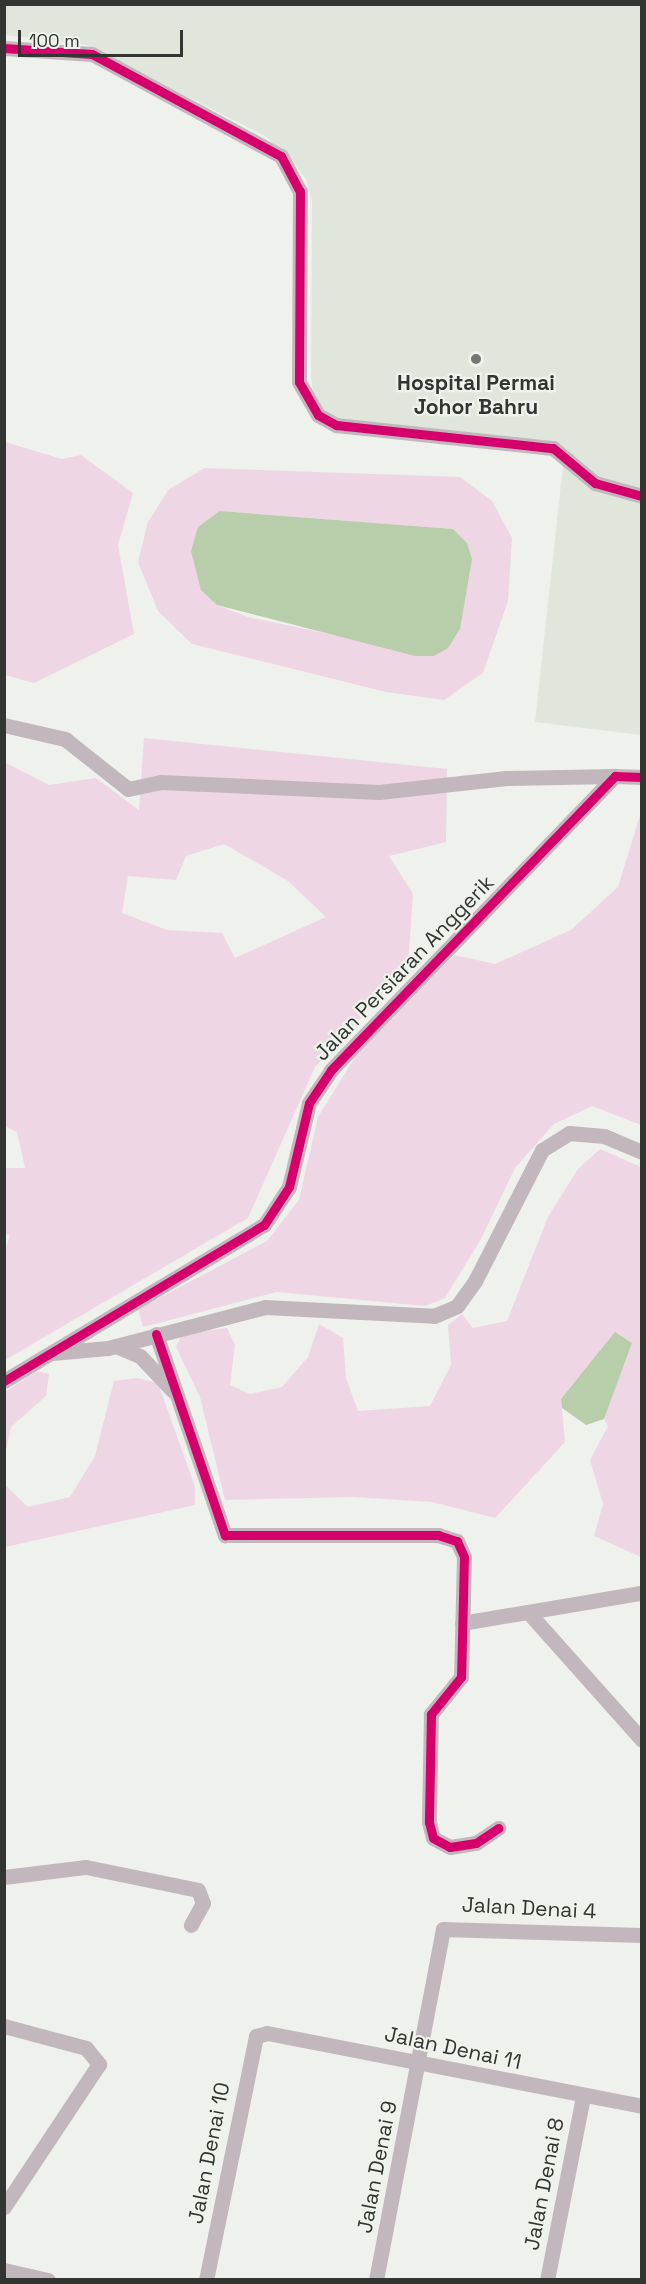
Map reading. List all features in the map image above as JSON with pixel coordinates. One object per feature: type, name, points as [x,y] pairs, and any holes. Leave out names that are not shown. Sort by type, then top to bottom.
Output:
[{"type":"street","points":[[4,48],[92,54],[281,156],[300,191],[299,382],[318,415],[336,425],[553,448],[595,483],[642,496]]},
{"type":"street","points":[[4,725],[65,740],[128,789],[160,782],[380,792],[506,778],[642,777]]},
{"type":"street","name":"Jalan Persiaran Anggerik","points":[[4,1381],[264,1225],[289,1187],[309,1103],[331,1070],[615,776]]},
{"type":"street","points":[[49,1353],[116,1346],[265,1307],[434,1316],[457,1306],[475,1281],[542,1150],[569,1133],[604,1136],[642,1152]]},
{"type":"street","points":[[156,1334],[225,1535],[452,1538],[464,1557],[462,1677],[430,1722],[429,1822],[433,1838],[450,1847],[476,1843],[498,1828]]},
{"type":"street","points":[[116,1346],[140,1356],[179,1397]]},
{"type":"street","points":[[462,1623],[640,1593]]},
{"type":"street","points":[[528,1612],[642,1740]]},
{"type":"street","points":[[4,1878],[86,1867],[198,1890],[203,1903],[191,1925]]},
{"type":"street","points":[[635,1935],[642,1920]]},
{"type":"street","name":"Jalan Denai 4","points":[[418,2062],[443,1929],[635,1935]]},
{"type":"street","points":[[4,2026],[86,2048],[99,2064],[4,2207]]},
{"type":"street","name":"Jalan Denai 11","points":[[256,2036],[267,2033],[642,2106]]},
{"type":"street","name":"Jalan Denai 10","points":[[206,2280],[256,2036]]},
{"type":"street","name":"Jalan Denai 9","points":[[376,2280],[418,2062]]},
{"type":"street","name":"Jalan Denai 8","points":[[546,2280],[583,2096]]},
{"type":"street","points":[[4,2270],[48,2280]]},
{"type":"shaded area","name":"Hospital Permai Johor Bahru","points":[[5,4],[641,5],[641,735],[535,722],[564,456],[333,419],[314,399],[311,377],[312,202],[306,179],[289,157],[265,136],[86,45],[5,35]]},
{"type":"shaded area","points":[[5,442],[62,459],[81,455],[133,493],[118,545],[134,634],[34,683],[5,675]]},
{"type":"shaded area","points":[[205,468],[460,477],[492,501],[512,538],[508,601],[483,673],[444,700],[386,692],[192,644],[158,611],[138,562],[148,522],[169,489]],"holes":[[[220,511],[453,529],[467,543],[434,656],[248,617],[217,605]]]},
{"type":"shaded area","points":[[220,511],[453,529],[467,543],[472,559],[460,629],[448,648],[434,656],[415,656],[217,605],[201,590],[191,551],[198,527]]},
{"type":"shaded area","points":[[144,738],[447,769],[446,842],[389,856],[413,894],[408,966],[315,1067],[248,1218],[5,1360],[4,1253],[10,1235],[5,1234],[5,1168],[25,1168],[17,1132],[5,1126],[4,762],[49,785],[96,778],[139,810]],"holes":[[[224,844],[288,881],[326,917],[235,958],[222,933],[167,930],[122,913],[128,876],[176,880],[186,856]]]},
{"type":"shaded area","points":[[641,812],[641,1125],[592,1106],[554,1124],[515,1168],[481,1239],[445,1298],[425,1306],[277,1292],[143,1327],[138,1309],[267,1241],[299,1200],[318,1117],[355,1057],[454,955],[495,964],[571,930],[618,887]]},
{"type":"shaded area","points":[[600,1149],[641,1167],[641,1557],[594,1536],[603,1504],[590,1460],[608,1426],[604,1419],[632,1343],[616,1333],[561,1399],[565,1442],[495,1518],[432,1502],[353,1497],[225,1500],[200,1397],[176,1347],[182,1334],[227,1328],[235,1345],[230,1385],[250,1394],[282,1387],[308,1357],[319,1324],[343,1338],[346,1378],[358,1411],[430,1406],[451,1365],[448,1325],[462,1314],[473,1328],[507,1321],[548,1217],[578,1169]]},
{"type":"shaded area","points":[[615,1332],[632,1343],[604,1419],[586,1425],[562,1408],[561,1399]]},
{"type":"shaded area","points":[[37,1371],[49,1374],[46,1396],[11,1427],[5,1455],[5,1392]]},
{"type":"shaded area","points":[[137,1378],[158,1383],[195,1487],[195,1505],[5,1547],[4,1484],[28,1507],[70,1497],[95,1456],[114,1381]]},
{"type":"cycle path","points":[[4,48],[92,54],[281,156],[300,191],[299,382],[318,415],[336,425],[553,448],[595,483],[642,496]]},
{"type":"cycle path","points":[[4,1381],[264,1225],[289,1187],[309,1103],[331,1070],[615,776],[642,777]]},
{"type":"cycle path","points":[[156,1334],[225,1535],[438,1535],[457,1541],[464,1557],[461,1677],[431,1714],[429,1822],[433,1838],[450,1847],[476,1843],[498,1828]]},
{"type":"place","name":"Hospital Permai Johor Bahru","points":[[476,359]]}]
